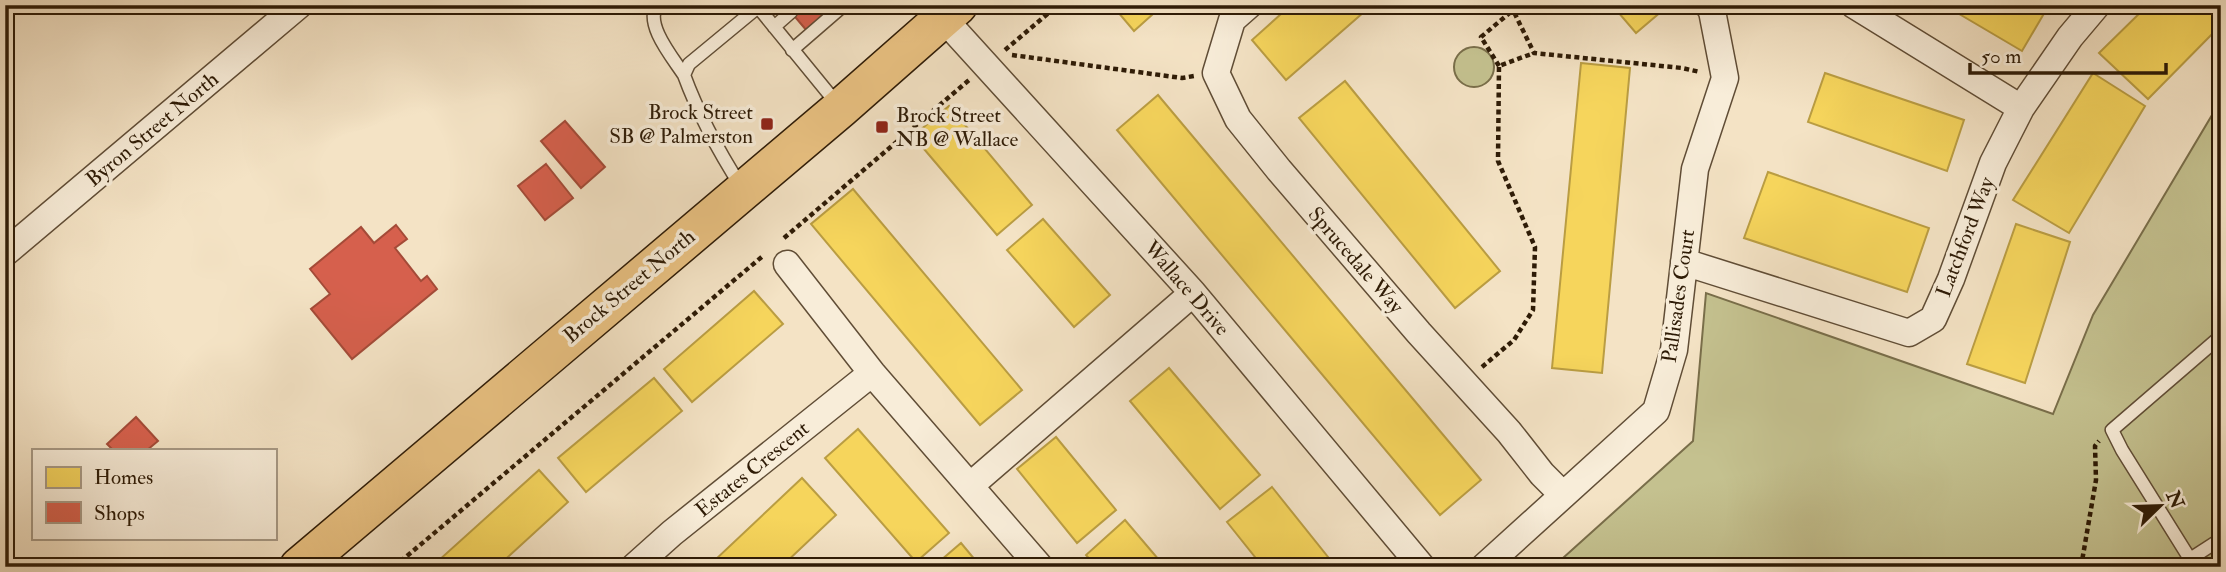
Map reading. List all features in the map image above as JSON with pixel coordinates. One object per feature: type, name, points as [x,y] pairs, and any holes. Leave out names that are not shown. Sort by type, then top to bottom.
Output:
[{"type":"main road","name":"Brock Street North","points":[[299,567],[841,108],[944,10]]},
{"type":"street","name":"Byron Street North","points":[[5,253],[299,5]]},
{"type":"street","points":[[1216,73],[1232,20],[1248,5]]},
{"type":"street","points":[[1709,5],[1725,78]]},
{"type":"street","points":[[1854,5],[2021,108]]},
{"type":"street","name":"Latchford Way","points":[[1684,262],[1909,333],[1933,319],[1951,279],[1993,163],[2021,108],[2070,37],[2097,5]]},
{"type":"street","name":"Wallace Drive","points":[[944,10],[986,65],[1193,293],[1422,567]]},
{"type":"street","name":"Sprucedale Way","points":[[1216,73],[1238,119],[1254,139],[1419,333],[1563,495]]},
{"type":"street","name":"Pallisades Court","points":[[1483,567],[1656,411],[1674,350],[1695,169],[1725,78]]},
{"type":"street","points":[[780,250],[872,373],[1040,567]]},
{"type":"street","points":[[971,485],[1193,293]]},
{"type":"street","name":"Estates Crescent","points":[[634,567],[671,533],[872,373]]},
{"type":"lane","points":[[657,5],[653,11],[653,26],[684,75],[711,139],[743,190]]},
{"type":"lane","points":[[792,50],[844,5]]},
{"type":"lane","points":[[684,75],[689,64],[758,6],[841,108]]},
{"type":"lane","points":[[774,27],[791,12]]},
{"type":"lane","points":[[2221,336],[2112,430],[2190,559],[2221,539]]},
{"type":"path","points":[[1058,5],[1004,51],[1015,56],[1182,78],[1216,73]]},
{"type":"path","points":[[1464,382],[1514,340],[1533,310],[1535,247],[1498,161],[1499,66],[1481,37],[1514,8],[1534,53]]},
{"type":"path","points":[[1499,66],[1534,53],[1682,68],[1725,78]]},
{"type":"path","points":[[394,567],[780,250],[986,65]]},
{"type":"path","points":[[2081,567],[2096,480],[2095,446],[2112,430]]},
{"type":"shaded area","points":[[1474,47],[1488,53],[1494,67],[1488,81],[1474,87],[1460,81],[1454,67],[1460,53]]},
{"type":"shaded area","points":[[2221,100],[2221,567],[1553,567],[1693,441],[1706,293],[2053,414],[2093,315]]},
{"type":"building: Homes","points":[[1112,5],[1163,5],[1134,31]]},
{"type":"building: Homes","points":[[1291,5],[1372,5],[1286,80],[1252,40]]},
{"type":"building: Homes","points":[[1612,5],[1669,5],[1636,33]]},
{"type":"building: Homes","points":[[1944,5],[2049,5],[2022,51]]},
{"type":"building: Homes","points":[[2148,5],[2221,5],[2221,25],[2148,99],[2099,53]]},
{"type":"building: Homes","points":[[1581,63],[1630,68],[1602,373],[1552,368]]},
{"type":"building: Homes","points":[[1825,73],[1964,120],[1947,171],[1808,122]]},
{"type":"building: Homes","points":[[2093,73],[2145,106],[2069,233],[2013,200]]},
{"type":"building: Homes","points":[[1345,81],[1500,271],[1455,308],[1299,118]]},
{"type":"building: Homes","points":[[1158,95],[1481,480],[1440,515],[1117,130]]},
{"type":"building: Homes","points":[[949,106],[1032,205],[997,235],[913,136]]},
{"type":"building: Homes","points":[[1768,172],[1929,228],[1907,292],[1744,238]]},
{"type":"building: Homes","points":[[853,189],[1022,390],[980,425],[811,224]]},
{"type":"building: Homes","points":[[1043,219],[1110,295],[1074,327],[1007,250]]},
{"type":"building: Homes","points":[[2016,224],[2070,242],[2025,383],[1967,364]]},
{"type":"building: Homes","points":[[754,291],[783,324],[692,402],[664,369]]},
{"type":"building: Homes","points":[[1169,368],[1260,475],[1220,509],[1130,401]]},
{"type":"building: Homes","points":[[654,378],[682,411],[586,492],[558,458]]},
{"type":"building: Homes","points":[[858,429],[949,533],[916,562],[825,458]]},
{"type":"building: Homes","points":[[1056,437],[1116,510],[1077,543],[1017,469]]},
{"type":"building: Homes","points":[[539,470],[568,502],[497,567],[443,567],[438,561]]},
{"type":"building: Homes","points":[[802,478],[836,515],[781,567],[721,567],[715,560]]},
{"type":"building: Homes","points":[[1272,487],[1336,567],[1263,567],[1227,522]]},
{"type":"building: Homes","points":[[1125,520],[1165,567],[1096,567],[1086,555]]},
{"type":"building: Homes","points":[[961,543],[981,567],[933,567]]},
{"type":"building: Shops","points":[[785,5],[838,5],[807,31]]},
{"type":"building: Shops","points":[[565,121],[605,167],[581,188],[541,141]]},
{"type":"building: Shops","points":[[546,164],[573,198],[545,220],[518,186]]},
{"type":"building: Shops","points":[[396,225],[407,239],[395,248],[421,281],[427,276],[437,289],[352,359],[311,309],[330,294],[310,269],[361,227],[374,243]]},
{"type":"building: Shops","points":[[136,417],[158,441],[148,449],[112,449],[107,444]]},
{"type":"place","name":"Brock Street SB @ Palmerston","points":[[767,124]]},
{"type":"place","name":"Brock Street NB @ Wallace","points":[[882,127]]}]
